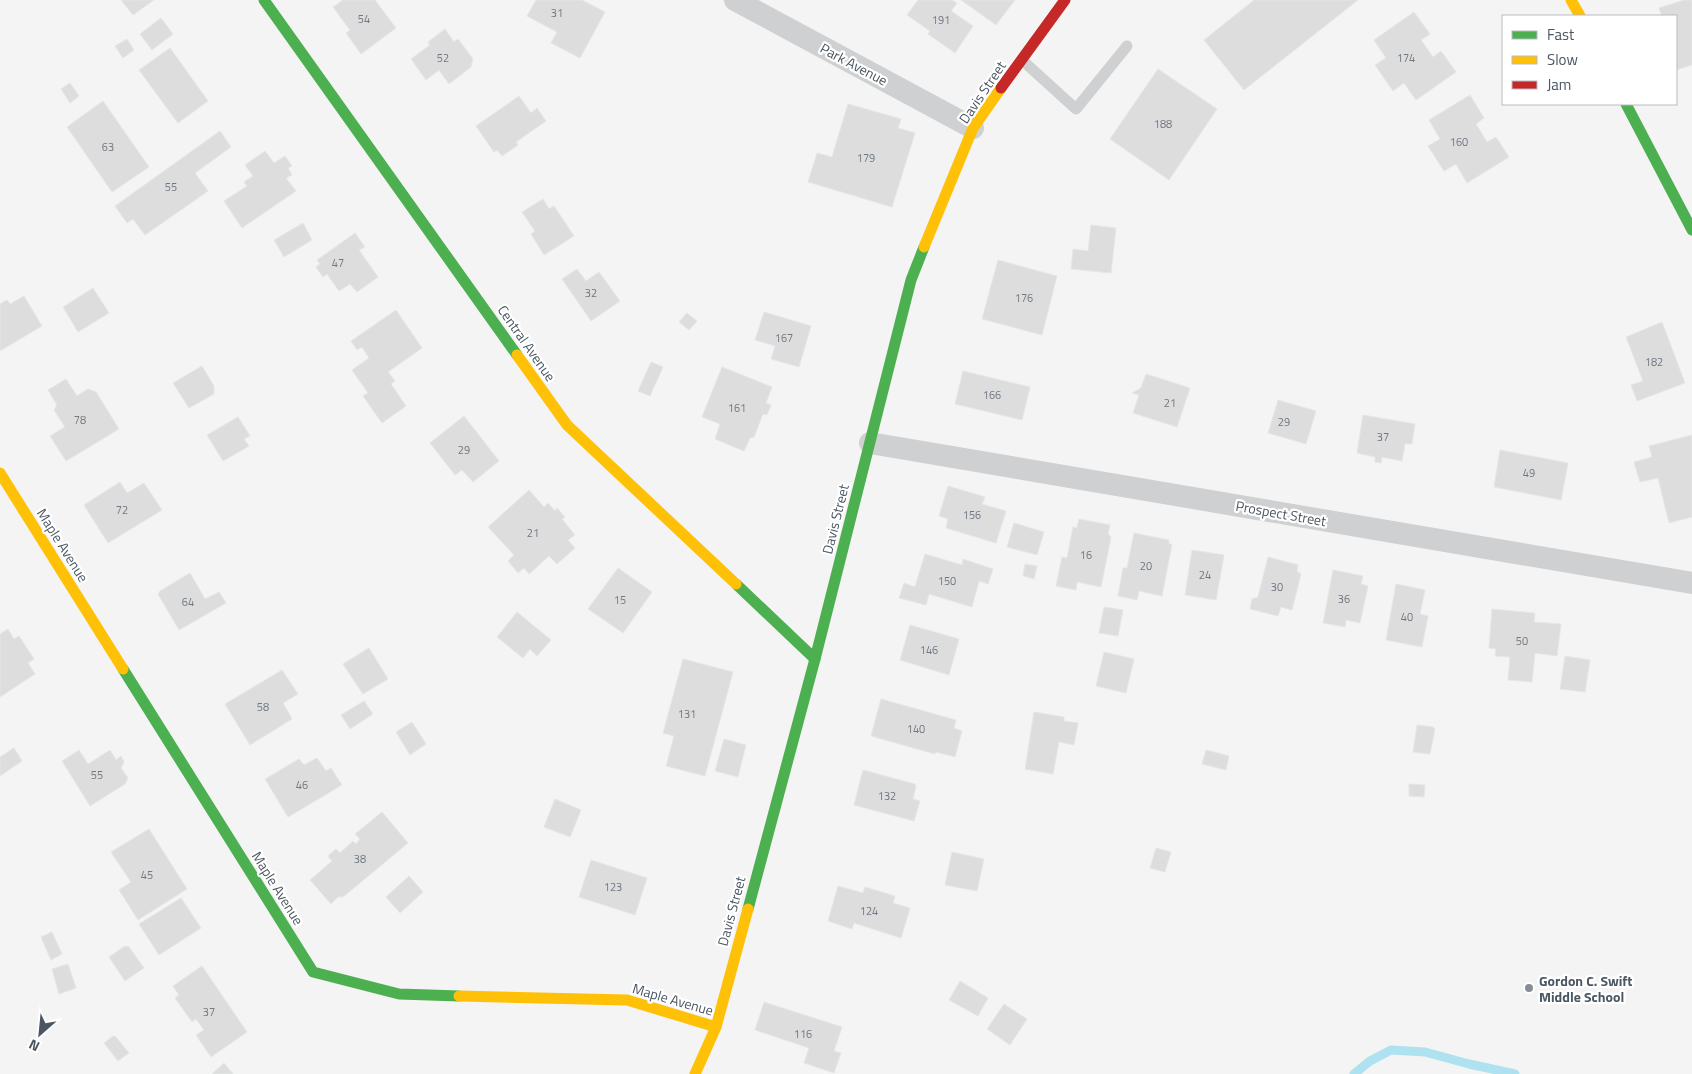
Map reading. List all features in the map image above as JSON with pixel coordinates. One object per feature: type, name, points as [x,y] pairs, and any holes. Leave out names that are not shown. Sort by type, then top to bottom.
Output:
[{"type":"street","name":"Central Avenue","points":[[264,0],[567,426],[815,658]]},
{"type":"street","name":"Park Avenue","points":[[734,0],[973,128]]},
{"type":"street","name":"Davis Street","points":[[695,1074],[716,1027],[815,658],[911,280],[973,128],[1065,0]]},
{"type":"street","points":[[1571,0],[1579,15]]},
{"type":"street","points":[[1627,105],[1692,230]]},
{"type":"street","name":"Prospect Street","points":[[870,443],[1692,583]]},
{"type":"street","name":"Maple Avenue","points":[[0,473],[313,972],[400,994],[627,1000],[716,1027]]},
{"type":"lane","points":[[1022,60],[1076,109],[1127,46]]},
{"type":"building","points":[[121,0],[154,0],[133,15]]},
{"type":"building","points":[[343,0],[375,0],[396,28],[361,54],[346,33],[350,30],[333,7]]},
{"type":"building","points":[[536,0],[582,0],[605,12],[580,58],[551,43],[557,32],[527,16]]},
{"type":"building","points":[[918,0],[952,0],[957,3],[951,11],[973,26],[955,53],[928,34],[930,31],[907,15]]},
{"type":"building","points":[[961,0],[1015,0],[996,25]]},
{"type":"building","points":[[1254,0],[1358,0],[1244,90],[1204,40]]},
{"type":"building","points":[[1684,0],[1692,0],[1692,65],[1677,70],[1677,15],[1662,15],[1659,8]]},
{"type":"building","points":[[1414,12],[1430,34],[1421,40],[1433,57],[1441,51],[1456,72],[1416,100],[1404,83],[1393,91],[1375,65],[1386,58],[1374,40]]},
{"type":"building","points":[[161,18],[173,34],[152,50],[140,34]]},
{"type":"building","points":[[445,29],[454,42],[458,39],[473,59],[471,67],[449,84],[439,70],[426,80],[411,59],[430,45],[428,42]]},
{"type":"building","points":[[127,39],[134,50],[123,58],[115,46]]},
{"type":"building","points":[[170,48],[208,101],[178,123],[139,70]]},
{"type":"building","points":[[1158,69],[1217,109],[1169,180],[1110,139]]},
{"type":"building","points":[[70,83],[79,96],[70,103],[61,89]]},
{"type":"building","points":[[1470,95],[1484,118],[1476,124],[1487,142],[1496,137],[1509,157],[1467,183],[1456,164],[1444,171],[1428,146],[1440,139],[1429,120]]},
{"type":"building","points":[[519,96],[531,113],[537,108],[546,121],[516,142],[518,145],[502,156],[497,150],[494,152],[476,126]]},
{"type":"building","points":[[103,101],[149,167],[112,192],[67,127]]},
{"type":"building","points":[[848,104],[901,119],[898,128],[915,133],[892,207],[808,182],[817,153],[832,157]]},
{"type":"building","points":[[220,131],[231,147],[195,173],[208,191],[145,235],[133,219],[127,223],[115,206]]},
{"type":"building","points":[[265,151],[274,163],[285,156],[292,166],[288,168],[292,175],[286,178],[296,191],[242,228],[224,201],[247,186],[244,182],[253,176],[245,165]]},
{"type":"building","points":[[543,199],[549,209],[554,206],[574,236],[544,255],[531,234],[535,231],[522,212]]},
{"type":"building","points":[[303,223],[312,240],[284,257],[274,240]]},
{"type":"building","points":[[1091,225],[1116,228],[1111,273],[1071,269],[1073,249],[1088,251]]},
{"type":"building","points":[[355,233],[365,247],[359,250],[378,277],[357,292],[350,284],[339,291],[327,274],[323,277],[316,267],[320,264],[317,260]]},
{"type":"building","points":[[998,260],[1057,276],[1042,335],[982,319]]},
{"type":"building","points":[[577,269],[586,281],[599,272],[620,301],[591,321],[562,279]]},
{"type":"building","points":[[93,288],[109,313],[78,332],[63,307]]},
{"type":"building","points":[[24,296],[42,326],[0,351],[0,304],[7,300],[10,304]]},
{"type":"building","points":[[396,310],[422,348],[388,372],[395,381],[391,384],[406,406],[382,423],[363,396],[368,393],[352,370],[369,358],[362,347],[357,350],[351,341]]},
{"type":"building","points":[[764,312],[811,326],[799,367],[771,359],[775,346],[755,340]]},
{"type":"building","points":[[687,313],[697,321],[689,330],[679,322]]},
{"type":"building","points":[[1662,322],[1685,383],[1637,401],[1631,385],[1643,381],[1626,337]]},
{"type":"building","points":[[651,362],[663,367],[650,396],[638,391]]},
{"type":"building","points":[[202,366],[214,386],[214,394],[189,408],[173,383]]},
{"type":"building","points":[[722,367],[772,387],[766,403],[771,405],[767,415],[763,414],[754,437],[750,438],[744,451],[715,439],[720,424],[702,417]]},
{"type":"building","points":[[963,371],[1030,387],[1022,420],[955,404]]},
{"type":"building","points":[[1146,374],[1190,388],[1177,427],[1133,413],[1139,395],[1132,393],[1141,388]]},
{"type":"building","points":[[66,379],[77,396],[88,389],[96,392],[119,429],[66,461],[50,436],[65,427],[54,410],[57,405],[48,390]]},
{"type":"building","points":[[1278,400],[1316,411],[1306,444],[1268,433]]},
{"type":"building","points":[[1363,415],[1415,424],[1412,444],[1405,444],[1402,461],[1382,457],[1381,463],[1375,462],[1375,457],[1357,453]]},
{"type":"building","points":[[464,416],[499,461],[473,482],[462,470],[455,475],[430,443]]},
{"type":"building","points":[[238,417],[250,436],[244,439],[249,446],[223,461],[207,435]]},
{"type":"building","points":[[1692,435],[1692,517],[1669,523],[1658,478],[1640,482],[1634,462],[1652,457],[1649,446]]},
{"type":"building","points":[[1500,450],[1568,463],[1561,500],[1494,487]]},
{"type":"building","points":[[120,482],[127,493],[144,483],[162,510],[108,543],[84,505]]},
{"type":"building","points":[[948,486],[985,497],[982,504],[1006,511],[996,543],[946,528],[948,519],[939,516]]},
{"type":"building","points":[[529,490],[544,507],[548,503],[555,511],[557,508],[565,517],[562,519],[575,535],[568,540],[575,548],[557,564],[549,556],[529,574],[524,568],[518,573],[508,561],[514,555],[488,527]]},
{"type":"building","points":[[1079,519],[1110,525],[1108,534],[1111,537],[1101,587],[1077,582],[1076,590],[1056,586],[1062,557],[1067,558],[1073,527],[1077,528]]},
{"type":"building","points":[[1014,523],[1044,532],[1037,555],[1007,547]]},
{"type":"building","points":[[1134,533],[1169,540],[1169,544],[1172,544],[1162,596],[1139,591],[1137,600],[1118,596],[1123,568],[1127,568]]},
{"type":"building","points":[[1192,550],[1224,555],[1216,600],[1185,595]]},
{"type":"building","points":[[925,554],[962,565],[963,559],[993,569],[988,584],[979,581],[972,607],[929,594],[926,605],[899,598],[904,583],[915,587]]},
{"type":"building","points":[[1268,557],[1298,565],[1297,571],[1301,574],[1292,610],[1281,607],[1278,616],[1250,609],[1252,599],[1258,597]]},
{"type":"building","points":[[1025,564],[1037,566],[1034,579],[1023,576]]},
{"type":"building","points":[[618,568],[652,592],[623,633],[588,609]]},
{"type":"building","points":[[1333,570],[1363,576],[1361,584],[1368,586],[1360,623],[1346,620],[1345,627],[1323,623]]},
{"type":"building","points":[[190,573],[205,599],[219,592],[226,603],[179,630],[158,594]]},
{"type":"building","points":[[1396,584],[1425,590],[1420,614],[1428,616],[1422,647],[1386,640]]},
{"type":"building","points":[[1104,607],[1123,610],[1118,636],[1099,633]]},
{"type":"building","points":[[1492,609],[1535,613],[1534,622],[1561,624],[1557,656],[1535,653],[1532,682],[1508,680],[1510,657],[1495,656],[1496,649],[1489,648]]},
{"type":"building","points":[[517,612],[551,640],[537,656],[530,649],[523,658],[497,637]]},
{"type":"building","points":[[910,625],[959,639],[949,675],[900,660]]},
{"type":"building","points":[[8,629],[14,639],[19,636],[34,659],[28,663],[35,674],[0,697],[0,634]]},
{"type":"building","points":[[369,648],[388,679],[363,694],[343,664]]},
{"type":"building","points":[[1104,652],[1134,659],[1126,693],[1096,686]]},
{"type":"building","points":[[1565,656],[1590,660],[1585,692],[1560,689]]},
{"type":"building","points":[[683,659],[733,672],[705,776],[666,766],[674,736],[663,733]]},
{"type":"building","points":[[282,670],[298,694],[283,703],[292,719],[250,745],[225,704]]},
{"type":"building","points":[[881,699],[956,720],[954,728],[962,731],[955,757],[936,752],[935,754],[871,736]]},
{"type":"building","points":[[364,701],[373,714],[350,729],[341,715]]},
{"type":"building","points":[[1034,712],[1064,717],[1064,721],[1078,723],[1074,745],[1059,742],[1053,774],[1025,769]]},
{"type":"building","points":[[412,722],[426,744],[410,755],[396,732]]},
{"type":"building","points":[[1417,725],[1433,727],[1435,729],[1430,754],[1413,752]]},
{"type":"building","points":[[724,739],[746,745],[738,777],[715,771]]},
{"type":"building","points":[[14,748],[22,761],[0,776],[0,757]]},
{"type":"building","points":[[79,750],[88,764],[110,750],[116,760],[121,756],[124,762],[121,768],[128,778],[125,784],[90,806],[62,761]]},
{"type":"building","points":[[1206,750],[1229,756],[1226,770],[1202,764]]},
{"type":"building","points":[[317,758],[326,771],[331,768],[342,785],[288,817],[265,779],[299,759],[304,765]]},
{"type":"building","points":[[863,770],[915,784],[913,799],[920,801],[914,821],[854,805]]},
{"type":"building","points":[[1409,784],[1425,785],[1424,797],[1409,796]]},
{"type":"building","points":[[555,799],[581,810],[570,837],[544,827]]},
{"type":"building","points":[[382,812],[408,843],[343,897],[338,897],[331,904],[310,880],[332,861],[328,856],[336,849],[340,853],[353,841],[356,844],[360,839],[355,834]]},
{"type":"building","points":[[149,829],[187,889],[138,920],[119,890],[131,882],[111,852]]},
{"type":"building","points":[[1156,848],[1171,852],[1165,872],[1150,868]]},
{"type":"building","points":[[952,852],[984,859],[977,891],[945,885]]},
{"type":"building","points":[[591,860],[647,878],[635,915],[579,897]]},
{"type":"building","points":[[409,876],[423,892],[400,913],[386,897]]},
{"type":"building","points":[[838,886],[863,893],[865,887],[895,896],[893,903],[910,908],[901,938],[854,923],[852,929],[828,921]]},
{"type":"building","points":[[181,898],[201,928],[159,955],[139,924]]},
{"type":"building","points":[[52,932],[62,954],[51,960],[41,937]]},
{"type":"building","points":[[125,946],[129,947],[144,968],[125,981],[109,957]]},
{"type":"building","points":[[68,964],[76,988],[59,994],[52,969]]},
{"type":"building","points":[[202,966],[247,1032],[211,1057],[196,1035],[204,1030],[196,1019],[192,1022],[175,998],[179,995],[173,986]]},
{"type":"building","points":[[960,981],[988,998],[978,1016],[949,1000]]},
{"type":"building","points":[[764,1002],[842,1027],[834,1051],[841,1053],[834,1073],[804,1063],[809,1048],[755,1030]]},
{"type":"building","points":[[1004,1004],[1027,1019],[1010,1045],[987,1029]]},
{"type":"building","points":[[113,1036],[129,1053],[118,1061],[104,1043]]},
{"type":"building","points":[[224,1063],[233,1074],[212,1074]]},
{"type":"waterway","points":[[1354,1074],[1370,1061],[1391,1050],[1425,1052],[1515,1074]]},
{"type":"traffic: fast","points":[[264,0],[517,355]]},
{"type":"traffic: fast","points":[[1627,105],[1692,230]]},
{"type":"traffic: fast","points":[[748,909],[815,659],[911,280],[924,247]]},
{"type":"traffic: fast","points":[[736,584],[815,659]]},
{"type":"traffic: fast","points":[[123,669],[313,972],[399,994],[459,996]]},
{"type":"traffic: slow","points":[[1571,0],[1579,15]]},
{"type":"traffic: slow","points":[[924,247],[973,128],[1001,88]]},
{"type":"traffic: slow","points":[[517,355],[567,425],[736,584]]},
{"type":"traffic: slow","points":[[0,473],[123,669]]},
{"type":"traffic: slow","points":[[695,1074],[716,1027],[748,909]]},
{"type":"traffic: slow","points":[[459,996],[627,1000],[716,1027]]},
{"type":"traffic: jam","points":[[1001,88],[1065,0]]},
{"type":"place","name":"Gordon C. Swift Middle School","points":[[1529,988]]}]
